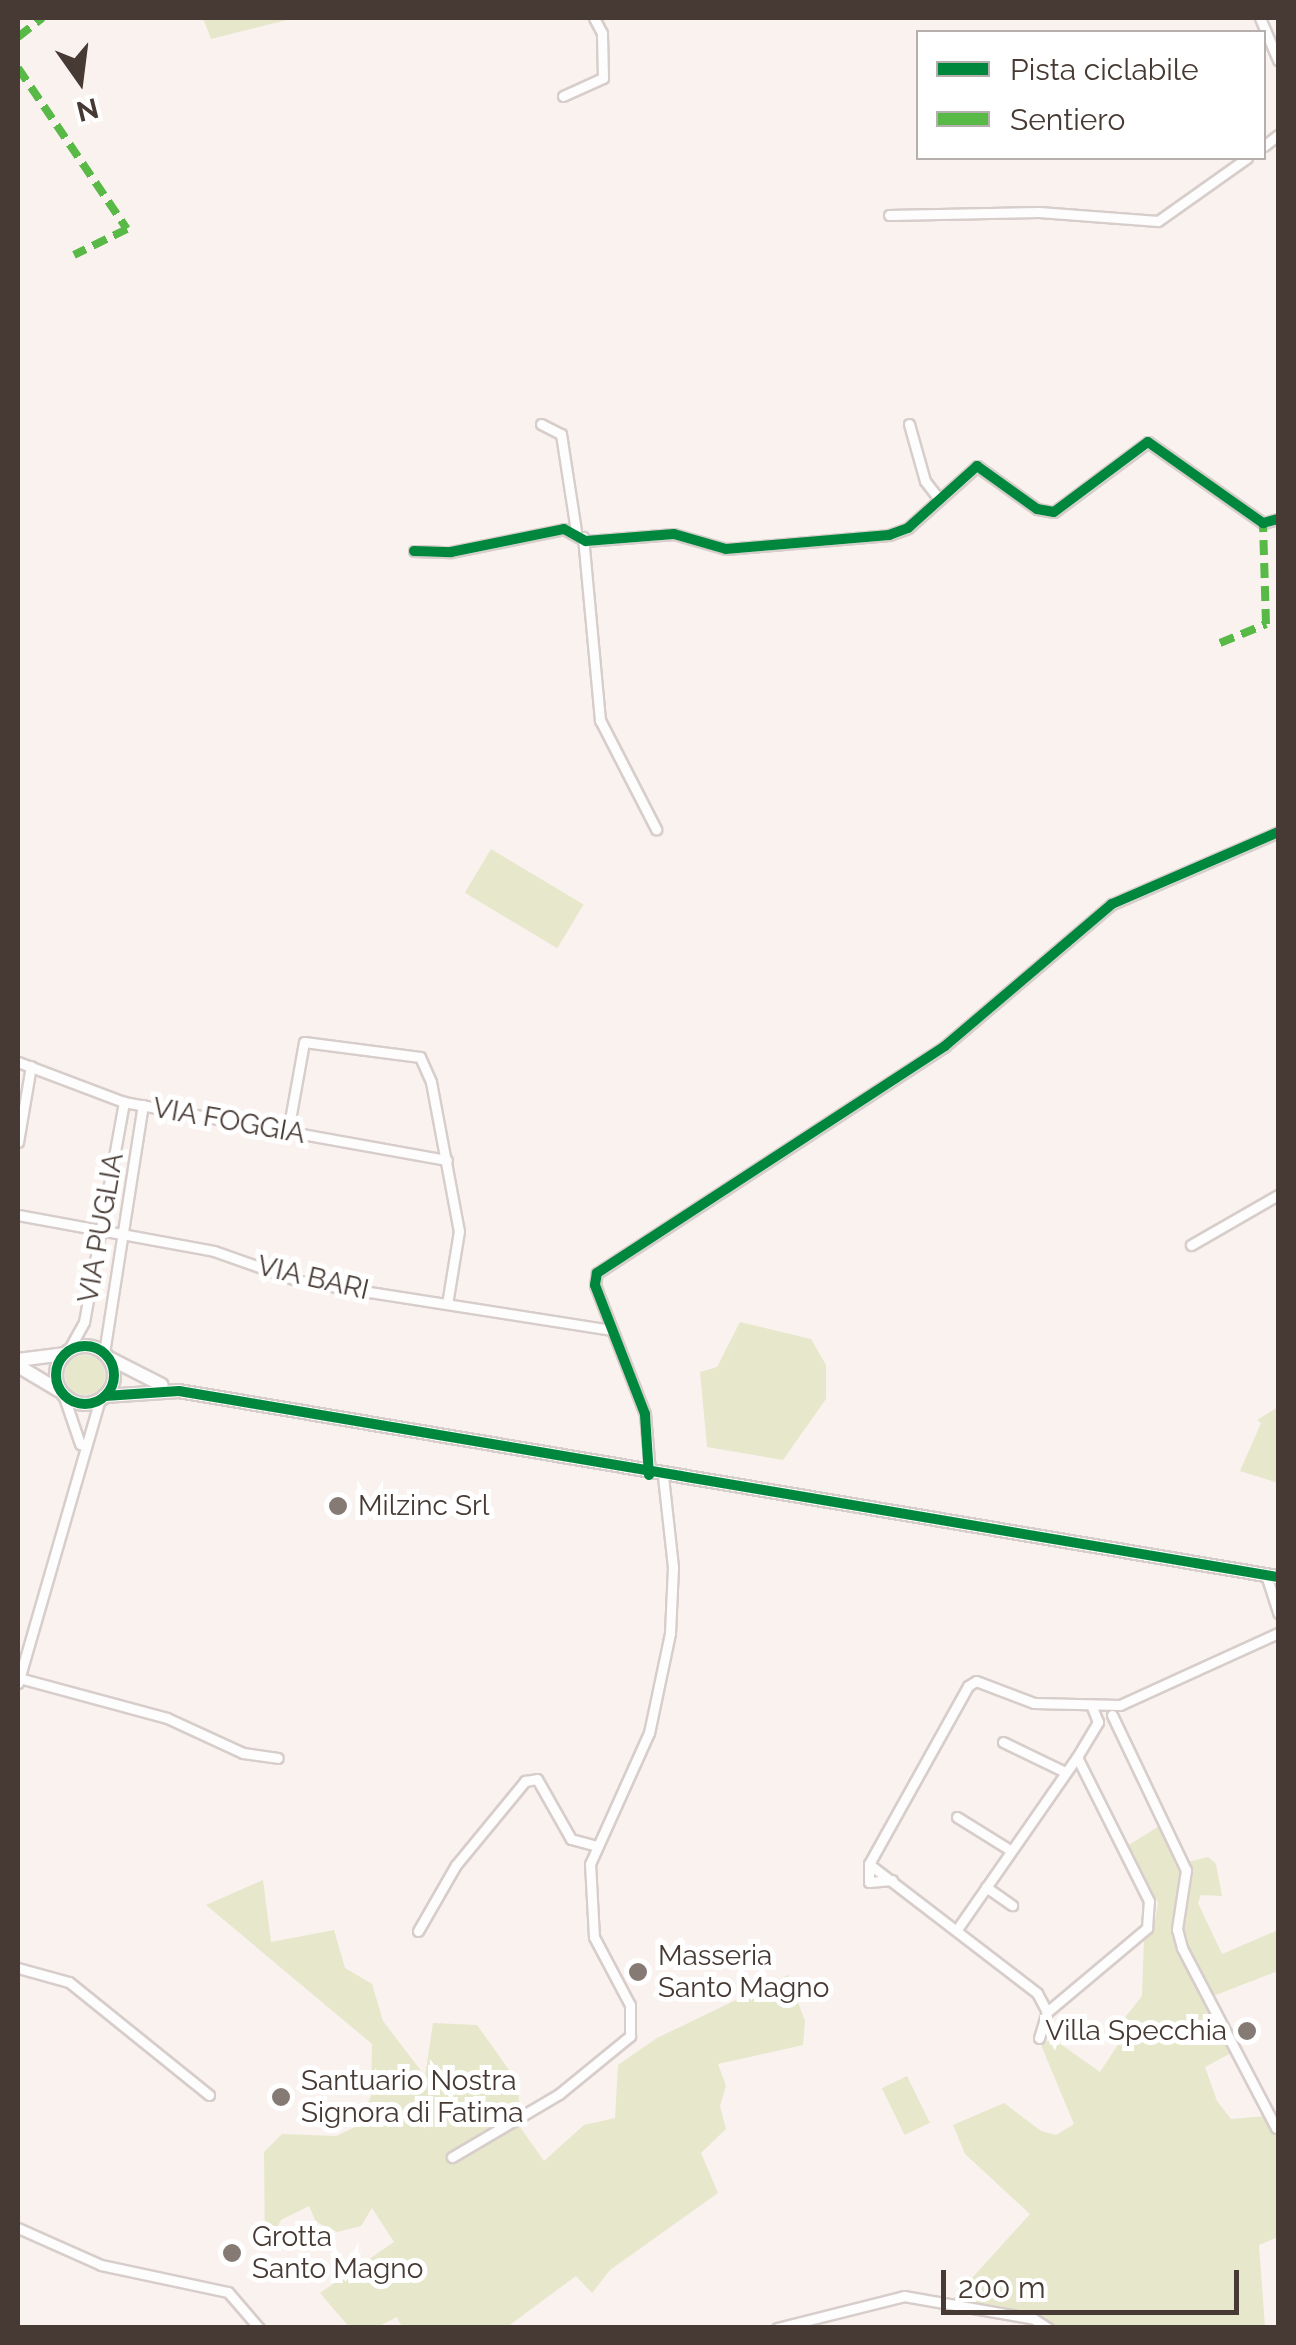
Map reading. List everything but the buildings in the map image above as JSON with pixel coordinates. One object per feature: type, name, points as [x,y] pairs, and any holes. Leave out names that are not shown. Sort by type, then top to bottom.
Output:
[{"type":"main road","points":[[18,1363],[87,1346],[133,1374],[178,1392],[656,1476],[1272,1576]]},
{"type":"main road","points":[[63,1394],[56,1369],[66,1352]]},
{"type":"main road","points":[[103,1397],[113,1381],[106,1355]]},
{"type":"main road","points":[[18,1363],[81,1404],[103,1397],[178,1392]]},
{"type":"street","points":[[563,96],[603,78],[602,34],[594,18]]},
{"type":"street","points":[[1266,32],[1278,60]]},
{"type":"street","points":[[889,214],[1039,212],[1158,221],[1244,160]]},
{"type":"street","points":[[541,424],[561,434],[579,534],[600,720],[656,829]]},
{"type":"street","points":[[909,424],[924,481],[939,499]]},
{"type":"street","points":[[414,551],[451,552],[579,534],[674,534],[726,549],[890,535],[908,528],[977,466],[1038,508],[1054,512],[1148,442],[1263,523],[1278,519]]},
{"type":"street","points":[[452,2157],[559,2094],[630,2036],[630,2005],[594,1937],[588,1909],[597,1846],[648,1733],[670,1632],[673,1566],[644,1414],[594,1278],[945,1046],[1112,904],[1278,832]]},
{"type":"street","points":[[288,1132],[304,1042],[420,1058],[459,1231],[448,1304]]},
{"type":"street","name":"VIA FOGGIA","points":[[18,1062],[124,1102],[446,1160]]},
{"type":"street","points":[[18,1142],[31,1066]]},
{"type":"street","name":"VIA PUGLIA","points":[[66,1352],[84,1322],[124,1102]]},
{"type":"street","name":"VIA PUGLIA","points":[[106,1355],[121,1234],[144,1106]]},
{"type":"street","points":[[1191,1244],[1278,1195]]},
{"type":"street","name":"VIA BARI","points":[[18,1215],[214,1251],[298,1281],[611,1330]]},
{"type":"street","points":[[63,1394],[80,1452]]},
{"type":"street","points":[[103,1397],[80,1452],[18,1680],[167,1718],[243,1753],[278,1758]]},
{"type":"street","points":[[1272,1576],[1278,1613]]},
{"type":"street","points":[[1047,2012],[1037,1993],[979,1952],[958,1928],[869,1864],[968,1686],[976,1681],[1034,1703],[1120,1706],[1278,1633]]},
{"type":"street","points":[[958,1928],[1098,1722],[1112,1716],[1120,1706]]},
{"type":"street","points":[[1092,1707],[1098,1722]]},
{"type":"street","points":[[1112,1716],[1186,1870],[1178,1930],[1182,1948],[1276,2128]]},
{"type":"street","points":[[1003,1742],[1065,1772]]},
{"type":"street","points":[[1039,2038],[1047,2012],[1147,1928],[1149,1901],[1077,1758]]},
{"type":"street","points":[[418,1931],[456,1864],[526,1781],[537,1779],[571,1839],[597,1846]]},
{"type":"street","points":[[957,1816],[1010,1850]]},
{"type":"street","points":[[986,1887],[1012,1906]]},
{"type":"street","points":[[18,1968],[70,1982],[209,2095]]},
{"type":"street","points":[[18,2228],[101,2264],[228,2292],[258,2328]]},
{"type":"street","points":[[777,2328],[904,2296],[1034,2319],[1048,2328]]},
{"type":"green space","points":[[203,18],[286,18],[287,20],[211,39]]},
{"type":"green space","points":[[491,849],[584,905],[557,948],[465,893]]},
{"type":"green space","points":[[740,1322],[811,1339],[826,1365],[826,1399],[783,1460],[707,1447],[700,1372],[717,1367]]},
{"type":"green space","points":[[85,1355],[99,1361],[105,1375],[99,1389],[85,1395],[71,1389],[65,1375],[71,1361]]},
{"type":"green space","points":[[1278,1407],[1278,1483],[1240,1471],[1261,1423],[1257,1420]]},
{"type":"green space","points":[[1161,1825],[1180,1864],[1208,1857],[1216,1864],[1222,1896],[1201,1895],[1198,1903],[1222,1954],[1278,1930],[1278,1971],[1203,2000],[1237,2050],[1205,2067],[1217,2101],[1231,2119],[1278,2115],[1278,2237],[1259,2245],[1265,2327],[1055,2327],[1030,2314],[952,2300],[1030,2214],[965,2154],[953,2125],[1004,2103],[1041,2131],[1056,2135],[1074,2124],[1041,2045],[1052,2038],[1100,2072],[1131,2025],[1123,2020],[1142,1996],[1144,1939],[1153,1932],[1158,1903],[1127,1846]]},
{"type":"green space","points":[[263,1880],[271,1942],[334,1930],[345,1968],[372,1984],[383,2021],[425,2076],[433,2023],[477,2025],[517,2081],[520,2111],[513,2117],[544,2161],[584,2125],[615,2118],[618,2065],[657,2038],[788,1975],[805,2021],[803,2045],[718,2064],[726,2086],[720,2106],[726,2129],[701,2153],[718,2193],[610,2270],[592,2293],[576,2276],[507,2327],[402,2327],[397,2317],[377,2327],[349,2327],[320,2293],[394,2242],[372,2208],[361,2226],[337,2232],[316,2222],[309,2206],[281,2220],[265,2251],[264,2152],[282,2134],[336,2136],[357,2126],[371,2096],[372,2044],[206,1905]]},
{"type":"green space","points":[[907,2076],[930,2123],[905,2135],[882,2088]]},
{"type":"marked path","points":[[18,37],[42,18]]},
{"type":"marked path","points":[[18,68],[127,229],[74,255]]},
{"type":"marked path","points":[[1220,643],[1266,624],[1263,523]]},
{"type":"cycle path","points":[[414,551],[451,552],[564,529],[586,541],[674,534],[726,549],[889,535],[908,528],[977,466],[1037,509],[1054,512],[1148,442],[1263,523],[1278,519]]},
{"type":"cycle path","points":[[649,1475],[645,1414],[595,1285],[597,1273],[945,1046],[1112,904],[1278,832]]},
{"type":"cycle path","points":[[85,1346],[105,1355],[114,1375],[105,1395],[85,1404],[65,1395],[56,1375],[65,1355],[85,1346]]},
{"type":"cycle path","points":[[105,1396],[179,1391],[1278,1577]]},
{"type":"place","name":"Milzinc Srl","points":[[338,1506]]},
{"type":"place","name":"Masseria Santo Magno","points":[[638,1972]]},
{"type":"place","name":"Villa Specchia","points":[[1247,2031]]},
{"type":"place","name":"Santuario Nostra Signora di Fatima","points":[[281,2097]]},
{"type":"place","name":"Grotta Santo Magno","points":[[232,2253]]}]
